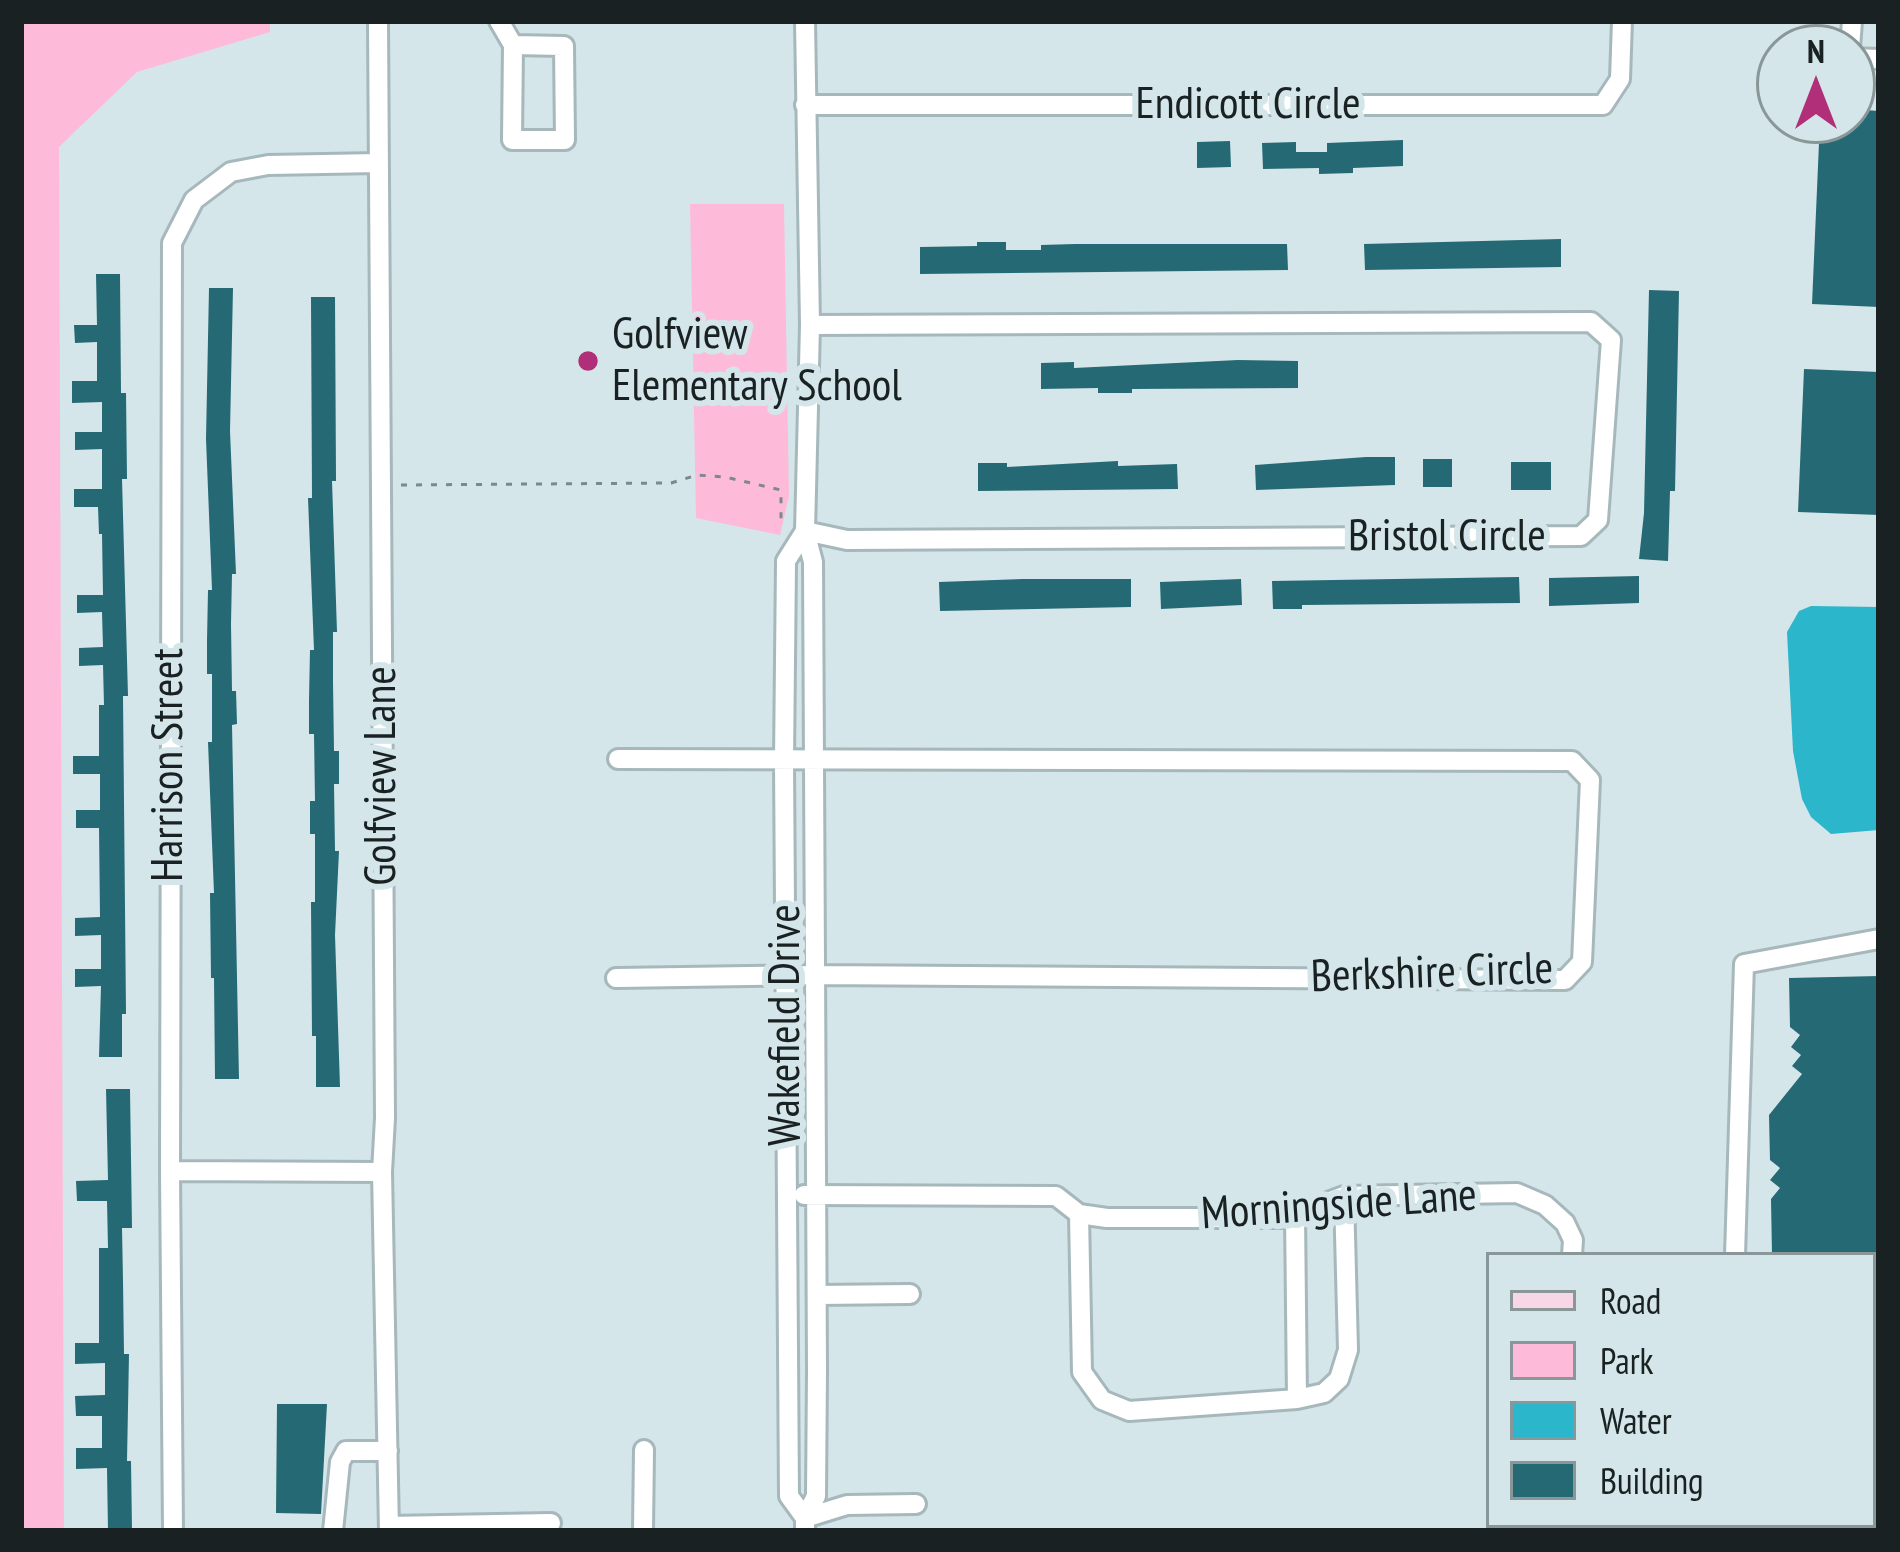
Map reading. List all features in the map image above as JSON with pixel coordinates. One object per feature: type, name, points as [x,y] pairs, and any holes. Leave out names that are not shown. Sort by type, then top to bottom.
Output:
[{"type":"street","name":"Golfview Lane","points":[[378,21],[382,1172],[389,1528]]},
{"type":"street","points":[[499,21],[513,46],[512,140],[565,140],[564,46],[513,46]]},
{"type":"street","name":"Wakefield Drive","points":[[805,21],[809,325],[805,532],[813,562],[817,1295],[816,1496],[805,1524]]},
{"type":"street","name":"Endicott Circle","points":[[805,105],[1603,105],[1620,79],[1622,21]]},
{"type":"street","name":"Harrison Street","points":[[173,1531],[172,243],[194,200],[231,172],[268,165],[379,163]]},
{"type":"street","name":"Bristol Circle","points":[[805,532],[847,540],[1581,536],[1598,520],[1611,340],[1592,322],[809,325]]},
{"type":"street","name":"Wakefield Drive","points":[[805,532],[786,561],[784,761],[788,1496],[805,1524]]},
{"type":"street","name":"Berkshire Circle","points":[[616,978],[1564,980],[1582,962],[1590,780],[1572,761],[618,759]]},
{"type":"street","points":[[1735,1252],[1744,964],[1879,939]]},
{"type":"street","points":[[170,1171],[382,1172]]},
{"type":"street","name":"Morningside Lane","points":[[787,1196],[1056,1196],[1079,1214],[1106,1218],[1285,1218],[1344,1196],[1516,1193],[1544,1205],[1565,1223],[1573,1252]]},
{"type":"street","points":[[1079,1214],[1082,1372],[1102,1400],[1130,1411],[1297,1399],[1324,1393],[1339,1379],[1348,1350],[1344,1196]]},
{"type":"street","points":[[1295,1214],[1297,1399]]},
{"type":"street","points":[[817,1295],[910,1294]]},
{"type":"street","points":[[788,1354],[817,1354]]},
{"type":"street","points":[[644,1450],[644,1531]]},
{"type":"street","points":[[333,1531],[340,1462],[346,1451],[388,1451]]},
{"type":"street","points":[[805,1524],[847,1505],[916,1504]]},
{"type":"street","points":[[389,1528],[551,1523]]},
{"type":"path","points":[[381,485],[671,483],[697,475],[781,490],[781,520]]},
{"type":"green space","points":[[21,21],[270,21],[270,32],[137,72],[59,147],[64,1531],[21,1531]]},
{"type":"green space","points":[[690,204],[784,204],[789,496],[780,535],[696,518]]},
{"type":"water","points":[[1811,606],[1879,607],[1879,830],[1831,834],[1811,817],[1802,799],[1793,751],[1787,632],[1799,611]]},
{"type":"building","points":[[1879,111],[1879,307],[1812,304],[1819,144],[1876,144]]},
{"type":"building","points":[[1403,140],[1403,166],[1319,174],[1319,168],[1263,169],[1262,143],[1296,142],[1296,152],[1327,152],[1327,143]]},
{"type":"building","points":[[1230,141],[1231,167],[1197,168],[1197,142]]},
{"type":"building","points":[[1561,239],[1561,267],[1365,270],[1364,244]]},
{"type":"building","points":[[977,242],[1006,242],[1006,250],[1075,244],[1287,244],[1288,270],[920,274],[920,247],[977,246]]},
{"type":"building","points":[[96,274],[120,274],[121,393],[126,393],[127,479],[122,479],[128,696],[123,696],[126,1014],[122,1014],[122,1057],[99,1057],[101,986],[75,987],[75,969],[101,969],[101,935],[75,936],[75,918],[100,917],[99,828],[76,828],[76,810],[100,810],[100,774],[73,774],[73,756],[99,756],[99,705],[104,705],[103,665],[79,666],[79,648],[103,647],[102,612],[77,613],[77,595],[103,595],[98,507],[74,507],[74,489],[102,489],[102,449],[75,450],[75,432],[102,432],[102,402],[72,403],[72,381],[97,381],[97,342],[75,343],[74,325],[97,325]]},
{"type":"building","points":[[209,288],[233,288],[230,431],[236,574],[232,574],[231,624],[237,724],[232,725],[239,1079],[215,1079],[211,978]]},
{"type":"building","points":[[1649,290],[1679,291],[1675,491],[1670,491],[1668,561],[1639,559]]},
{"type":"building","points":[[311,297],[335,297],[336,481],[332,481],[337,632],[333,632],[333,682],[334,751],[339,751],[339,784],[334,784],[335,851],[339,851],[335,935],[340,1087],[316,1087],[316,1036],[312,1036]]},
{"type":"building","points":[[1298,361],[1298,388],[1132,389],[1132,393],[1041,389],[1041,363],[1074,362],[1074,368]]},
{"type":"building","points":[[1804,369],[1879,372],[1879,515],[1798,512]]},
{"type":"building","points":[[1395,457],[1395,485],[1256,490],[1255,465]]},
{"type":"building","points":[[1423,459],[1452,459],[1452,487],[1423,487]]},
{"type":"building","points":[[1118,461],[1118,466],[1177,464],[1178,489],[978,491],[978,463],[1007,463],[1007,467]]},
{"type":"building","points":[[1511,462],[1551,462],[1551,490],[1511,490]]},
{"type":"building","points":[[1639,576],[1639,603],[1549,606],[1549,578]]},
{"type":"building","points":[[1519,577],[1520,603],[1273,609],[1272,581]]},
{"type":"building","points":[[1131,579],[1131,607],[940,611],[939,582]]},
{"type":"building","points":[[1241,579],[1242,605],[1161,609],[1160,582]]},
{"type":"building","points":[[1879,976],[1879,1255],[1772,1252],[1771,1199],[1780,1188],[1770,1180],[1780,1168],[1770,1160],[1769,1115],[1802,1074],[1792,1066],[1801,1055],[1791,1047],[1800,1035],[1790,1027],[1789,978]]},
{"type":"building","points":[[106,1089],[130,1089],[132,1228],[122,1228],[132,1531],[108,1531],[107,1468],[76,1469],[76,1448],[102,1448],[102,1416],[76,1416],[75,1396],[105,1395],[105,1363],[75,1364],[75,1343],[99,1343],[99,1248],[108,1248],[107,1201],[77,1201],[76,1181],[108,1180]]},
{"type":"building","points":[[277,1404],[327,1404],[321,1514],[276,1513]]},
{"type":"place","name":"Golfview Elementary School","points":[[588,361]]}]
